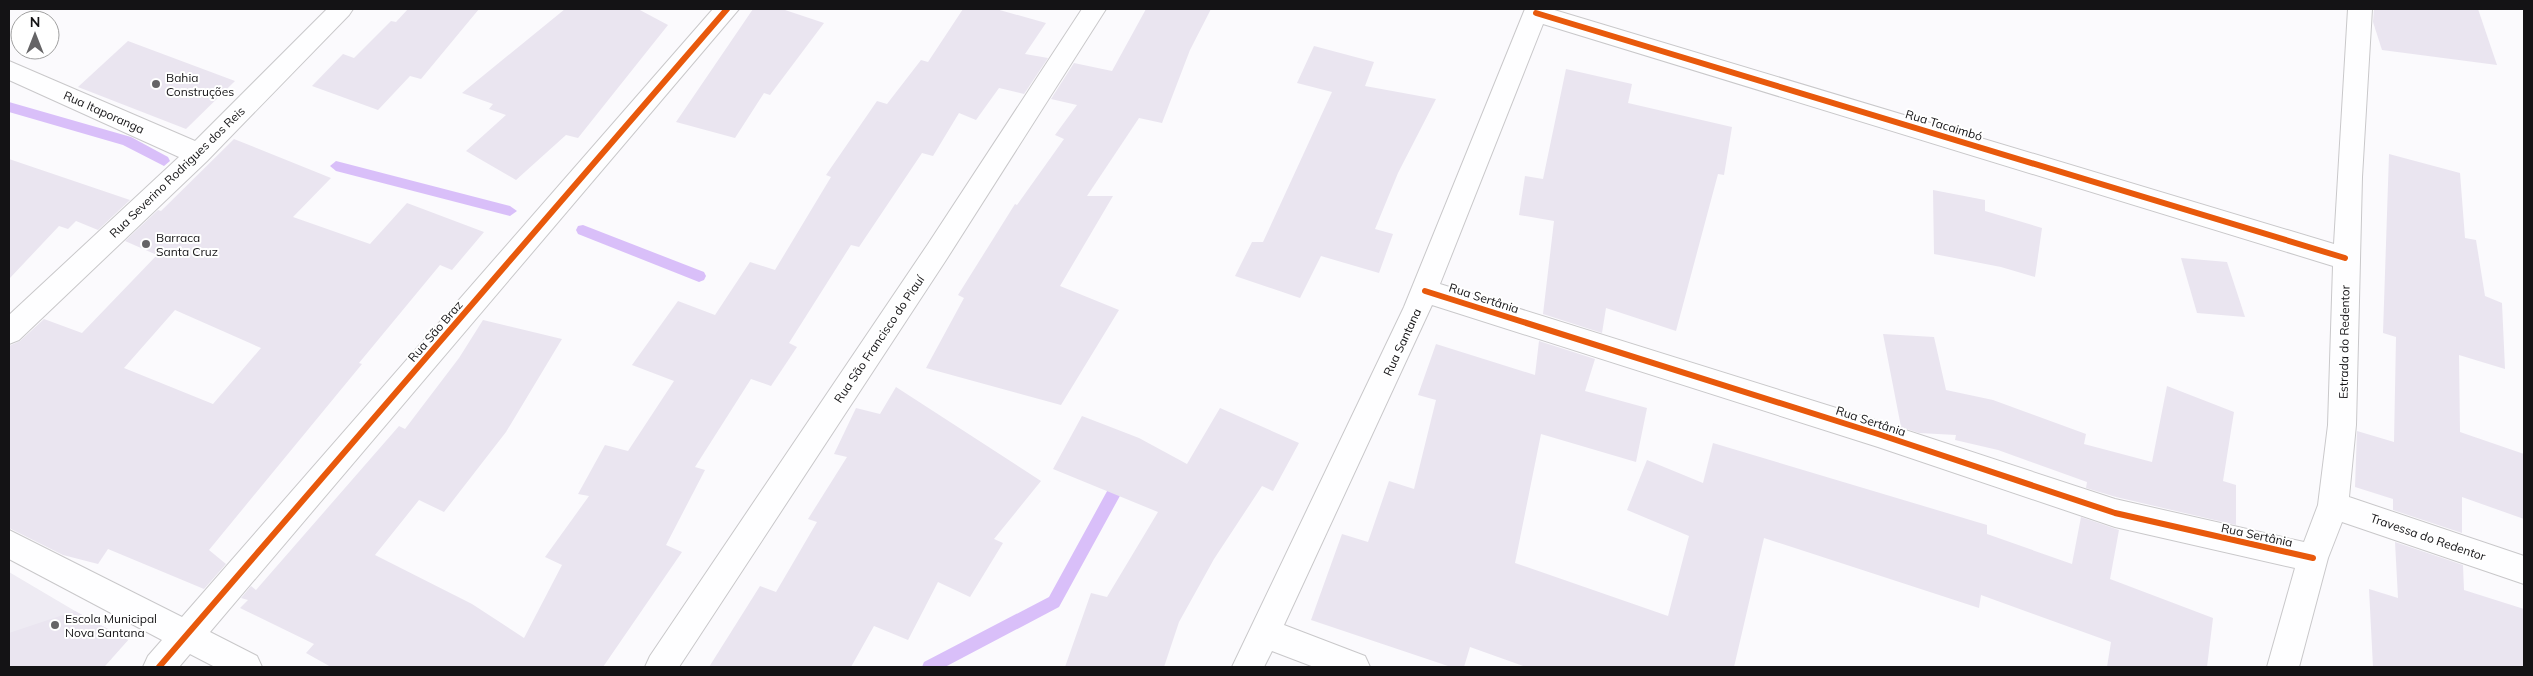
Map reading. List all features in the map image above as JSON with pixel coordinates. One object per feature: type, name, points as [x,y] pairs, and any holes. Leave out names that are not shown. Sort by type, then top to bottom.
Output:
[{"type":"street","name":"Rua Severino Rodrigues dos Reis","points":[[9,332],[198,154],[341,9]]},
{"type":"street","name":"Rua São Braz","points":[[159,667],[727,9]]},
{"type":"street","name":"Rua São Francisco do Piauí","points":[[661,667],[943,244],[1094,9]]},
{"type":"street","name":"Estrada do Redentor","points":[[2283,667],[2313,558],[2333,505],[2342,424],[2345,258],[2360,9]]},
{"type":"street","name":"Rua Tacaimbó","points":[[1537,11],[2345,258]]},
{"type":"street","name":"Rua Santana","points":[[1248,667],[1425,292],[1537,11]]},
{"type":"street","name":"Rua Itaporanga","points":[[9,70],[198,154]]},
{"type":"street","name":"Rua Sertânia","points":[[1425,292],[1878,434],[2115,513],[2313,558]]},
{"type":"street","name":"Travessa do Redentor","points":[[2333,505],[2524,570]]},
{"type":"street","points":[[9,544],[246,667]]},
{"type":"street","points":[[1264,633],[1354,667]]},
{"type":"shaded area","name":"Escola Municipal Nova Santana","points":[[9,572],[128,640],[104,667],[9,667]]},
{"type":"building","points":[[408,9],[479,9],[421,79],[410,76],[378,110],[312,86],[343,54],[354,58],[391,21],[396,22]]},
{"type":"building","points":[[565,9],[638,9],[668,25],[578,138],[566,135],[516,180],[466,151],[506,115],[489,109],[493,104],[462,93]]},
{"type":"building","points":[[753,9],[782,9],[824,23],[770,95],[764,93],[735,138],[676,122]]},
{"type":"building","points":[[963,9],[996,9],[1046,23],[1025,54],[1048,58],[1024,94],[999,88],[976,120],[959,113],[933,156],[922,153],[859,247],[851,245],[789,343],[797,347],[771,386],[751,379],[695,467],[705,470],[666,545],[682,552],[603,667],[331,667],[306,653],[314,644],[240,608],[248,600],[241,598],[251,586],[256,590],[399,426],[405,429],[459,358],[483,320],[562,339],[506,432],[444,512],[419,500],[375,555],[472,604],[524,638],[562,565],[545,557],[589,496],[578,494],[605,445],[628,451],[674,381],[632,365],[678,301],[715,315],[750,262],[775,270],[831,177],[826,175],[877,101],[887,104],[921,60],[928,62]]},
{"type":"building","points":[[1146,9],[1211,9],[1190,50],[1162,123],[1139,118],[1087,196],[1113,196],[1060,286],[1119,310],[1061,405],[926,368],[964,298],[958,295],[1015,204],[1017,205],[1064,139],[1055,135],[1077,105],[1051,99],[1074,63],[1112,71]]},
{"type":"building","points":[[2374,9],[2478,9],[2497,65],[2382,50],[2373,22]]},
{"type":"building","name":"Bahia Construções","points":[[128,41],[235,81],[186,129],[78,87]]},
{"type":"building","points":[[1314,46],[1374,62],[1365,86],[1436,99],[1398,173],[1375,229],[1393,234],[1379,273],[1321,256],[1300,298],[1235,276],[1252,242],[1263,242],[1332,92],[1297,83]]},
{"type":"building","points":[[1566,69],[1632,84],[1628,103],[1732,127],[1724,175],[1718,174],[1676,331],[1606,308],[1602,333],[1543,314],[1554,221],[1519,215],[1525,176],[1543,179]]},
{"type":"building","points":[[234,139],[331,178],[293,217],[370,244],[407,203],[484,232],[452,270],[440,265],[359,363],[362,364],[209,550],[226,564],[204,589],[108,549],[98,564],[63,555],[9,528],[9,346],[20,341],[44,319],[82,333],[157,255],[125,241],[158,210],[161,211]],"holes":[[[175,310],[261,348],[213,404],[124,368]]]},
{"type":"building","points":[[2389,154],[2460,173],[2465,238],[2476,240],[2485,296],[2502,303],[2505,369],[2459,355],[2460,432],[2524,454],[2524,519],[2462,497],[2462,533],[2393,510],[2393,499],[2355,487],[2357,431],[2394,442],[2396,337],[2383,333]]},
{"type":"building","points":[[9,159],[130,200],[98,230],[76,221],[68,229],[59,226],[9,279]]},
{"type":"building","points":[[1933,190],[1985,200],[1985,211],[2042,228],[2035,277],[2001,267],[1934,254]]},
{"type":"building","points":[[2181,258],[2227,262],[2245,317],[2197,313]]},
{"type":"building","points":[[1883,334],[1934,337],[1946,390],[1993,400],[2086,434],[2084,444],[2152,462],[2167,386],[2234,412],[2223,481],[2236,485],[2236,525],[2116,497],[2086,488],[2087,482],[1998,450],[1955,440],[1956,435],[1919,433],[1901,427]]},
{"type":"building","points":[[1539,341],[1595,359],[1585,391],[1647,408],[1636,462],[1541,434],[1515,563],[1668,616],[1689,536],[1627,510],[1647,460],[1703,483],[1713,443],[1987,525],[1987,534],[2072,564],[2081,517],[2119,530],[2110,579],[2213,618],[2207,667],[2107,667],[2111,642],[1981,595],[1979,608],[1764,538],[1734,667],[1526,667],[1470,647],[1464,667],[1451,667],[1311,620],[1342,534],[1368,542],[1389,481],[1414,489],[1436,400],[1418,395],[1436,344],[1535,375]]},
{"type":"building","points":[[896,387],[1041,481],[994,539],[1003,543],[970,597],[938,582],[908,640],[874,626],[851,667],[709,667],[760,586],[776,592],[817,522],[808,519],[847,457],[834,454],[856,408],[880,414]]},
{"type":"building","points":[[1220,408],[1299,443],[1273,491],[1262,486],[1214,559],[1179,622],[1164,667],[1065,667],[1091,593],[1107,597],[1158,512],[1053,469],[1082,416],[1139,438],[1187,464]]},
{"type":"building","points":[[2395,542],[2463,565],[2464,590],[2524,609],[2524,667],[2373,667],[2369,589],[2398,598]]},
{"type":"building","name":"Escola Municipal Nova Santana","points":[[75,611],[128,640],[104,667],[9,667],[9,633]]},
{"type":"waterway","points":[[9,107],[127,141],[164,161]]},
{"type":"waterway","points":[[336,166],[510,211]]},
{"type":"waterway","points":[[583,230],[699,276]]},
{"type":"waterway","points":[[930,667],[1054,602],[1122,478]]},
{"type":"cycle path","points":[[159,667],[727,9]]},
{"type":"cycle path","points":[[1536,13],[2345,258]]},
{"type":"cycle path","points":[[1425,291],[1878,434],[2115,513],[2313,558]]},
{"type":"place","name":"Bahia Construções","points":[[156,84]]},
{"type":"place","name":"Barraca Santa Cruz","points":[[146,244]]},
{"type":"place","name":"Escola Municipal Nova Santana","points":[[55,625]]}]
